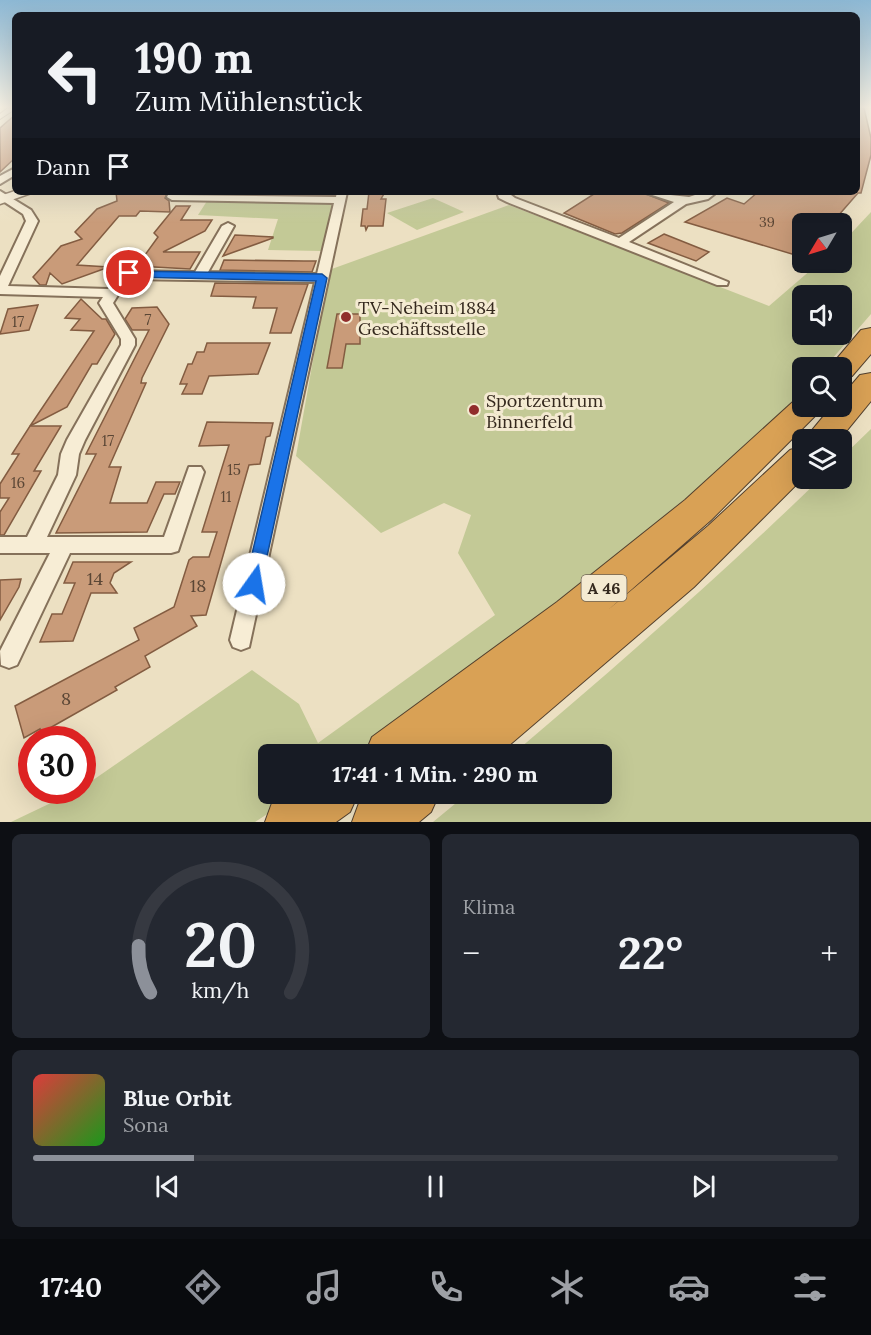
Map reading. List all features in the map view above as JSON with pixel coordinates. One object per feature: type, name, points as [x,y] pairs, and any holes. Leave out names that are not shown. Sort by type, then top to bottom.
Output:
[{"type":"highway","points":[[852,358],[871,336]]},
{"type":"highway","points":[[830,429],[871,382]]},
{"type":"highway","name":"A 46","points":[[401,744],[572,615],[698,510],[795,417]]},
{"type":"highway","name":"A 46","points":[[474,744],[598,645],[726,532],[792,468]]},
{"type":"highway","points":[[291,822],[317,804]]},
{"type":"highway","points":[[378,822],[400,804]]},
{"type":"street","points":[[4,195],[27,212],[33,221],[0,290],[110,293]]},
{"type":"street","points":[[502,195],[722,282]]},
{"type":"street","points":[[660,195],[683,201],[700,200],[708,195]]},
{"type":"street","points":[[172,197],[341,196],[241,640]]},
{"type":"street","points":[[620,242],[683,201]]},
{"type":"street","points":[[200,275],[228,225]]},
{"type":"street","points":[[33,545],[67,475],[70,454],[76,440],[129,342],[106,305],[110,293],[124,275],[129,273],[322,278]]},
{"type":"street","points":[[0,545],[171,545],[195,472]]},
{"type":"street","points":[[9,657],[64,545]]},
{"type":"green space","points":[[433,198],[464,212],[417,230],[387,213]]},
{"type":"green space","points":[[207,201],[335,202],[321,251],[268,250],[278,219],[198,215]]},
{"type":"green space","points":[[509,205],[769,306],[792,286],[792,345],[844,345],[834,357],[792,357],[792,401],[745,450],[551,608],[391,733],[374,744],[258,744],[258,804],[283,804],[255,822],[11,822],[49,804],[96,804],[96,778],[252,670],[299,704],[318,743],[495,615],[458,553],[471,515],[444,503],[381,533],[296,456],[329,270]]},
{"type":"green space","points":[[871,212],[871,314],[852,336],[852,285],[793,285],[807,273],[852,273],[852,232]]},
{"type":"green space","points":[[871,429],[871,822],[433,822],[455,804],[612,804],[612,744],[525,744],[669,619],[809,489],[852,489],[852,447]]},
{"type":"building","points":[[0,146],[12,146],[12,161],[0,172]]},
{"type":"building","points":[[860,146],[871,146],[871,155],[860,193]]},
{"type":"building","points":[[116,195],[166,195],[165,198],[169,201],[170,212],[140,211],[136,216],[119,216],[77,265],[109,267],[62,284],[50,273],[46,285],[40,285],[33,277],[61,246],[82,239],[75,232],[97,209],[117,201]]},
{"type":"building","points":[[369,195],[383,195],[381,199],[386,199],[383,226],[368,226],[366,230],[365,226],[361,226],[363,209],[367,209]]},
{"type":"building","points":[[592,195],[649,195],[669,203],[622,233],[615,234],[564,213]]},
{"type":"building","points":[[754,195],[856,195],[841,213],[792,213],[792,254],[685,222],[727,198],[744,204]]},
{"type":"building","points":[[176,206],[190,206],[181,220],[212,220],[205,231],[163,252],[200,252],[190,269],[137,266],[158,237],[154,233]]},
{"type":"building","points":[[664,234],[709,252],[696,261],[648,243]]},
{"type":"building","points":[[235,235],[273,237],[273,238],[223,256]]},
{"type":"building","points":[[224,260],[316,261],[312,272],[220,270]]},
{"type":"building","points":[[215,283],[308,284],[291,333],[270,333],[277,308],[253,308],[256,297],[211,296]]},
{"type":"building","points":[[81,299],[102,319],[106,319],[115,334],[97,364],[92,364],[67,407],[30,426],[94,331],[71,330],[80,319],[65,318]]},
{"type":"building","points":[[38,305],[29,330],[0,334],[8,309]]},
{"type":"building","points":[[157,307],[169,324],[142,378],[141,383],[146,383],[109,467],[121,467],[110,503],[147,503],[156,482],[180,482],[175,494],[164,494],[147,532],[56,533],[96,454],[86,454],[149,330],[132,330],[125,319],[132,308]]},
{"type":"building","points":[[337,314],[360,314],[360,344],[346,344],[342,368],[327,368]]},
{"type":"building","points":[[207,343],[270,343],[258,374],[209,376],[202,394],[182,394],[187,384],[180,384],[188,364],[192,364],[197,352],[204,352]]},
{"type":"building","points":[[207,422],[273,423],[270,436],[266,437],[260,464],[249,465],[206,615],[191,616],[197,626],[145,656],[150,667],[115,687],[117,690],[53,726],[21,726],[15,706],[139,640],[134,628],[174,607],[189,560],[193,557],[209,557],[217,532],[202,532],[229,445],[199,446]]},
{"type":"building","points":[[30,426],[61,426],[34,471],[41,471],[4,535],[0,535],[0,512],[9,498],[0,498],[0,484],[19,454],[12,454]]},
{"type":"building","points":[[73,562],[131,562],[114,573],[110,583],[117,593],[91,593],[73,641],[40,642],[52,614],[62,614],[75,583],[64,583]]},
{"type":"building","points":[[21,579],[19,587],[0,620],[0,580]]},
{"type":"place","name":"TV-Neheim 1884 Geschäftsstelle","points":[[346,317]]},
{"type":"place","name":"Sportzentrum Binnerfeld","points":[[474,410]]},
{"type":"route","points":[[129,273],[322,278],[254,584]]}]
